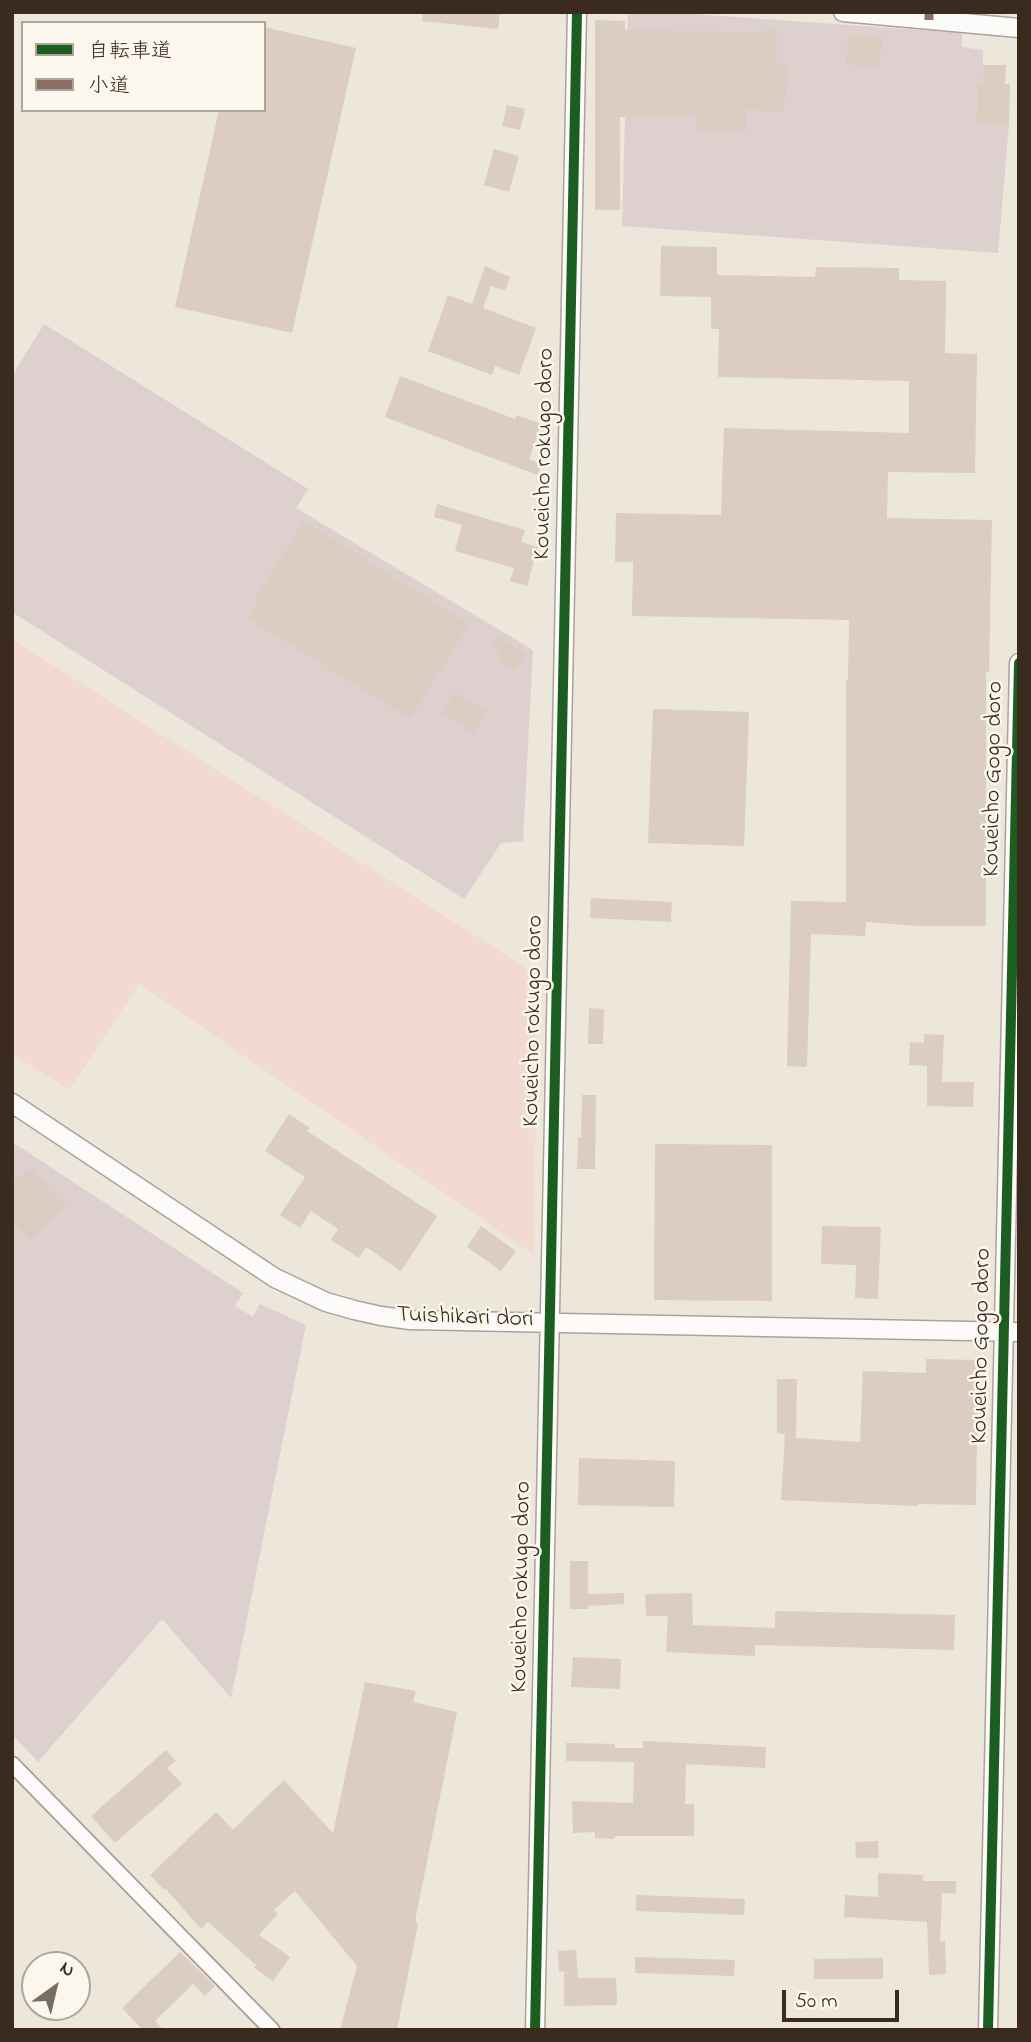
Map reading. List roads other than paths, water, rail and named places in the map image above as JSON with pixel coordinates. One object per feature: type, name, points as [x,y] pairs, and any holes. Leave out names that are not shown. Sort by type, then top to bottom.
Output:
[{"type":"street","name":"Koueicho rokugo doro","points":[[535,2030],[577,12]]},
{"type":"street","points":[[843,12],[1019,28]]},
{"type":"street","name":"Koueicho Gogo doro","points":[[988,2030],[1012,1332],[1019,663]]},
{"type":"street","name":"Tuishikari dori","points":[[12,1103],[275,1278],[308,1294],[354,1310],[401,1318],[550,1323],[1012,1332]]},
{"type":"street","points":[[12,1764],[272,2030]]}]
